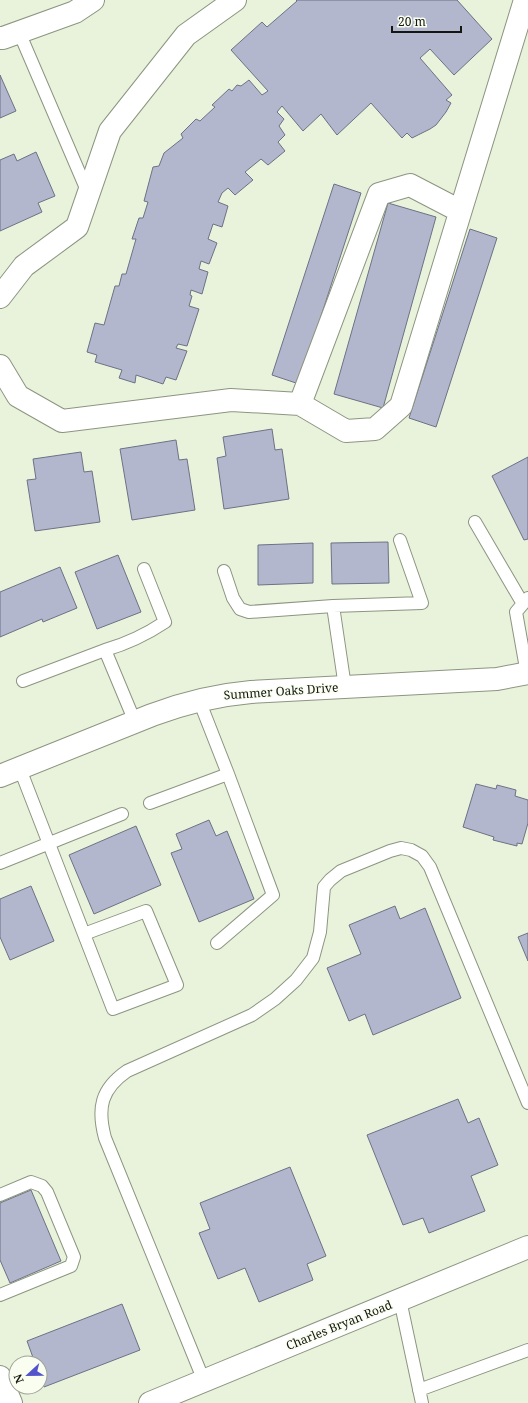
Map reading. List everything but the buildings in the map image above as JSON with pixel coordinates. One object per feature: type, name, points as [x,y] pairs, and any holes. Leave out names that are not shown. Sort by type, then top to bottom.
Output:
[{"type":"street","points":[[9,35],[74,12],[93,0]]},
{"type":"street","points":[[0,297],[24,266],[76,227],[110,131],[186,35],[235,0]]},
{"type":"street","points":[[0,366],[18,396],[62,421],[231,400],[300,404],[346,431],[375,429],[401,406],[525,0]]},
{"type":"street","points":[[300,404],[379,194],[410,186],[460,211]]},
{"type":"street","name":"Summer Oaks Drive","points":[[10,772],[174,706],[225,694],[497,679],[527,674]]},
{"type":"street","name":"Charles Bryan Road","points":[[150,1403],[528,1247]]},
{"type":"street","points":[[0,1377],[11,1403]]},
{"type":"lane","points":[[9,35],[88,193]]},
{"type":"lane","points":[[475,522],[525,601],[516,612],[527,674]]},
{"type":"lane","points":[[224,571],[233,598],[240,609],[250,612],[332,606],[422,603],[400,540]]},
{"type":"lane","points":[[23,681],[105,650],[117,647],[165,622],[144,569]]},
{"type":"lane","points":[[332,606],[345,687]]},
{"type":"lane","points":[[105,650],[134,722]]},
{"type":"lane","points":[[199,700],[228,774],[272,895],[217,943]]},
{"type":"lane","points":[[10,772],[49,843],[84,934],[113,1009],[177,985],[146,911],[84,934]]},
{"type":"lane","points":[[150,803],[228,774]]},
{"type":"lane","points":[[0,864],[122,814]]},
{"type":"lane","points":[[204,1381],[105,1138],[101,1121],[101,1106],[107,1090],[116,1078],[127,1071],[252,1014],[275,999],[296,980],[313,958],[320,932],[324,887],[330,880],[341,871],[401,848],[411,850],[422,856],[430,867],[528,1103]]},
{"type":"lane","points":[[0,1195],[31,1182],[42,1186],[47,1192],[74,1257],[72,1266],[0,1295]]},
{"type":"lane","points":[[400,1300],[422,1403]]},
{"type":"lane","points":[[419,1390],[528,1350]]}]
